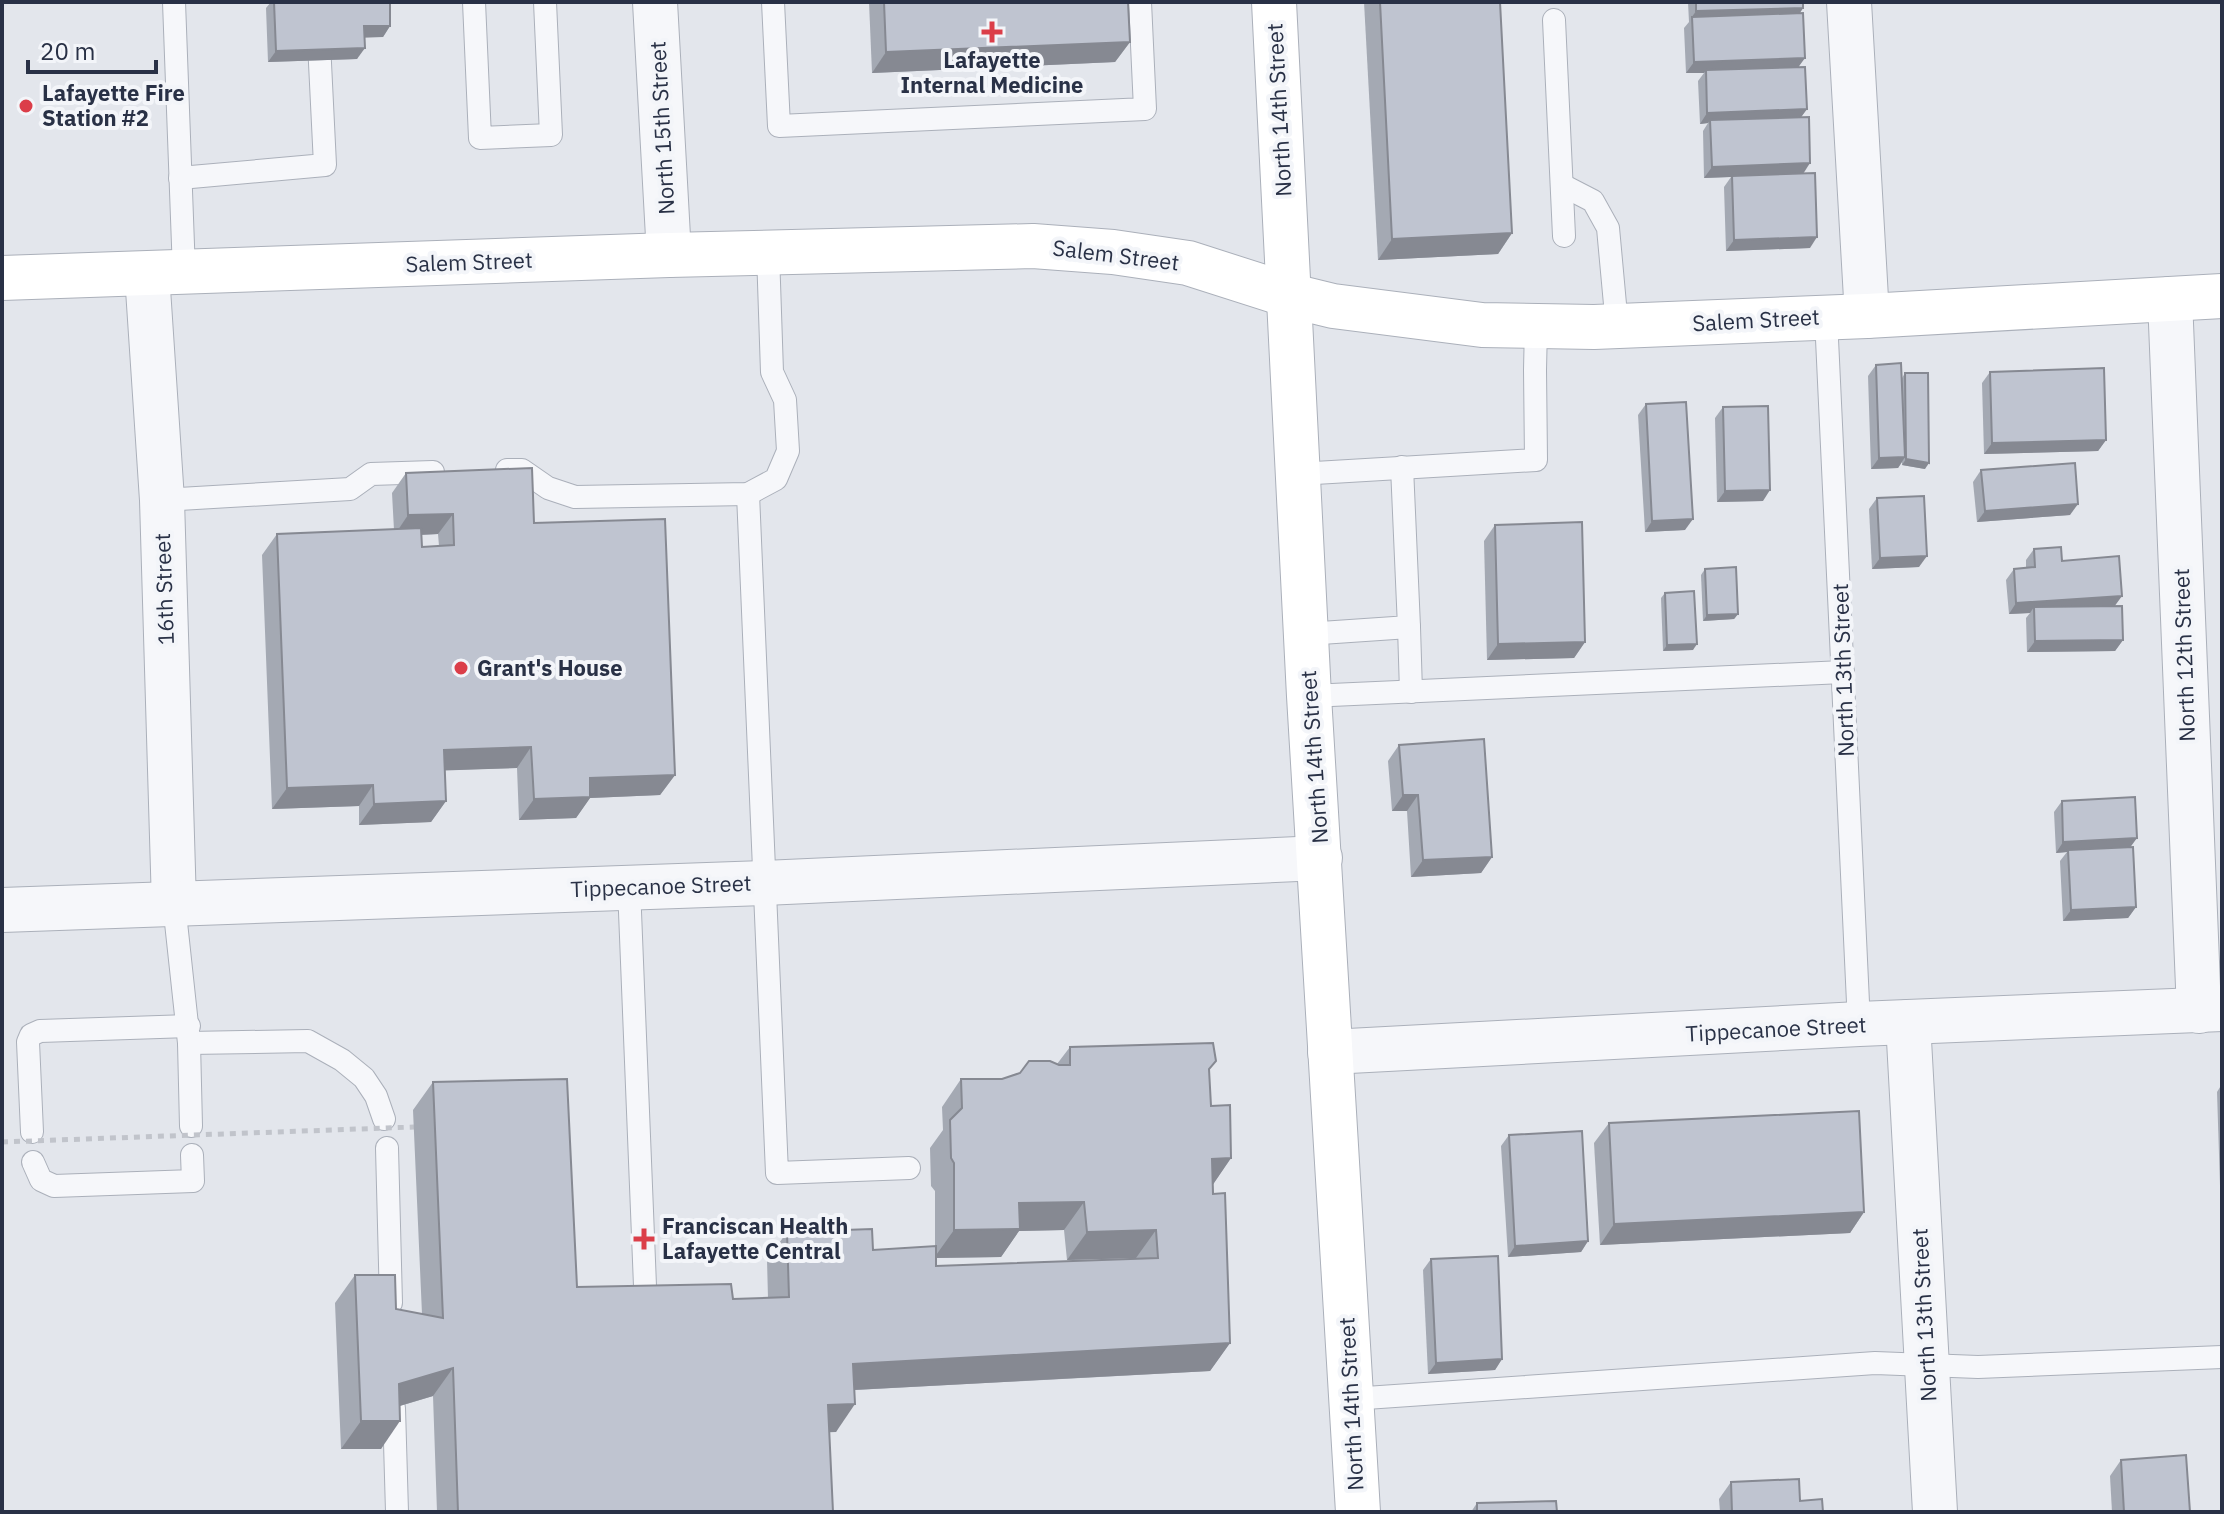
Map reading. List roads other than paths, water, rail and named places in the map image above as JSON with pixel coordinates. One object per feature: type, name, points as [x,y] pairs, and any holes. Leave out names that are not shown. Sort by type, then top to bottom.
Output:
[{"type":"main road","name":"North 14th Street","points":[[1274,2],[1309,696],[1358,1512]]},
{"type":"main road","name":"Salem Street","points":[[2,278],[669,255],[1046,247],[1113,252],[1188,263],[1333,306],[1482,325],[1617,326],[2222,296]]},
{"type":"street","name":"North 15th Street","points":[[655,2],[669,255]]},
{"type":"street","name":"North 13th Street","points":[[1848,316],[1849,2]]},
{"type":"street","name":"16th Street","points":[[166,273],[162,500],[174,904]]},
{"type":"street","name":"North 12th Street","points":[[2170,299],[2210,1010]]},
{"type":"street","name":"Tippecanoe Street","points":[[2,910],[764,883],[1320,858]]},
{"type":"street","name":"Tippecanoe Street","points":[[1330,1052],[1859,1024],[2210,1010]]},
{"type":"street","name":"North 13th Street","points":[[1908,1022],[1935,1512]]},
{"type":"lane","points":[[166,273],[180,178],[174,2]]},
{"type":"lane","points":[[180,178],[325,165],[317,2]]},
{"type":"lane","points":[[474,2],[480,138],[551,135],[545,2]]},
{"type":"lane","points":[[773,2],[779,126],[1145,109],[1140,2]]},
{"type":"lane","points":[[1554,20],[1564,236]]},
{"type":"lane","points":[[1562,185],[1593,201],[1608,228],[1617,326]]},
{"type":"lane","points":[[492,471],[522,470],[548,488],[575,497],[748,494],[776,479],[788,451],[785,400],[772,372],[768,253]]},
{"type":"lane","name":"North 13th Street","points":[[1848,316],[1827,339],[1859,1024]]},
{"type":"lane","points":[[1298,474],[1536,460],[1536,326]]},
{"type":"lane","points":[[1402,467],[1411,692]]},
{"type":"lane","points":[[162,500],[350,489],[371,474],[461,472]]},
{"type":"lane","points":[[748,494],[777,1173],[909,1168]]},
{"type":"lane","points":[[1306,634],[1409,627]]},
{"type":"lane","points":[[1309,696],[1843,672]]},
{"type":"lane","points":[[629,887],[645,1286]]},
{"type":"lane","points":[[174,904],[189,1034],[191,1126]]},
{"type":"lane","points":[[32,1132],[28,1042],[31,1035],[40,1031],[189,1034],[308,1041],[342,1060],[364,1078],[376,1096],[384,1119]]},
{"type":"lane","points":[[387,1148],[392,1326]]},
{"type":"lane","points":[[33,1162],[41,1180],[54,1186],[193,1181],[192,1155]]},
{"type":"lane","points":[[1351,1399],[1875,1363],[1978,1367],[2222,1357]]},
{"type":"lane","points":[[394,1408],[397,1512]]},
{"type":"place","name":"Lafayette Internal Medicine","points":[[992,32]]},
{"type":"place","name":"Lafayette Fire Station #2","points":[[26,106]]},
{"type":"place","name":"Grant's House","points":[[461,668]]},
{"type":"place","name":"Franciscan Health Lafayette Central","points":[[644,1239]]}]
